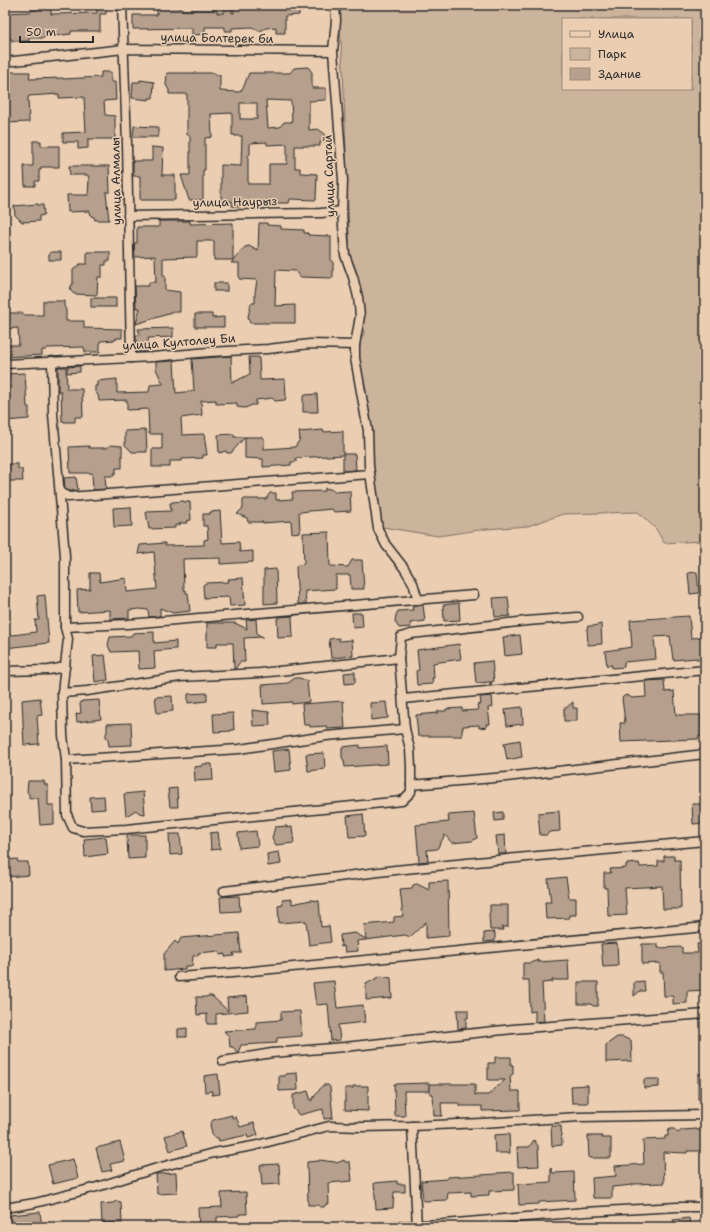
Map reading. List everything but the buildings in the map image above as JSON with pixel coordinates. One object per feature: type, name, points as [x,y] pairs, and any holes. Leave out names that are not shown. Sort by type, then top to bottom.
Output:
[{"type":"street","name":"улица Алмалы","points":[[122,5],[131,358]]},
{"type":"street","name":"улица Сартай","points":[[335,5],[336,20],[333,51],[342,158],[342,211],[345,255],[358,297],[360,316],[355,344],[355,358],[368,430],[370,474],[378,529],[386,545],[404,568],[413,583],[418,600]]},
{"type":"street","name":"улица Болтерек би","points":[[5,62],[124,49],[333,51]]},
{"type":"street","name":"улица Наурыз","points":[[128,216],[321,213],[342,211]]},
{"type":"street","name":"улица Култолеу Би","points":[[5,364],[131,358],[268,349],[310,344],[355,344]]},
{"type":"street","points":[[52,362],[53,414],[65,556],[65,627],[68,639],[62,693],[63,735],[66,760],[67,815],[73,828],[83,831],[126,829],[402,801],[411,792],[411,785],[410,755],[405,729],[399,658],[401,637],[411,634],[578,617]]},
{"type":"street","points":[[60,493],[69,497],[370,474]]},
{"type":"street","points":[[65,627],[128,624],[474,595]]},
{"type":"street","points":[[62,693],[87,691],[180,677],[260,673],[399,658]]},
{"type":"street","points":[[5,671],[49,670],[65,667]]},
{"type":"street","points":[[403,699],[705,670]]},
{"type":"street","points":[[66,760],[224,750],[326,736],[405,729]]},
{"type":"street","points":[[411,785],[506,777],[705,754]]},
{"type":"street","points":[[224,891],[395,870],[705,841]]},
{"type":"street","points":[[179,977],[705,927]]},
{"type":"street","points":[[222,1061],[272,1053],[513,1029],[705,1014]]},
{"type":"street","points":[[5,1208],[35,1203],[97,1187],[156,1168],[253,1146],[329,1126],[412,1126],[587,1117],[705,1115]]},
{"type":"street","points":[[412,1126],[417,1226]]},
{"type":"street","points":[[380,1227],[417,1226],[585,1212],[705,1207]]},
{"type":"green space","points":[[338,5],[705,5],[705,541],[664,543],[656,529],[638,512],[563,514],[528,526],[486,529],[438,536],[382,527],[374,474],[368,411],[356,349],[364,333],[363,306],[350,261],[343,69]]}]
